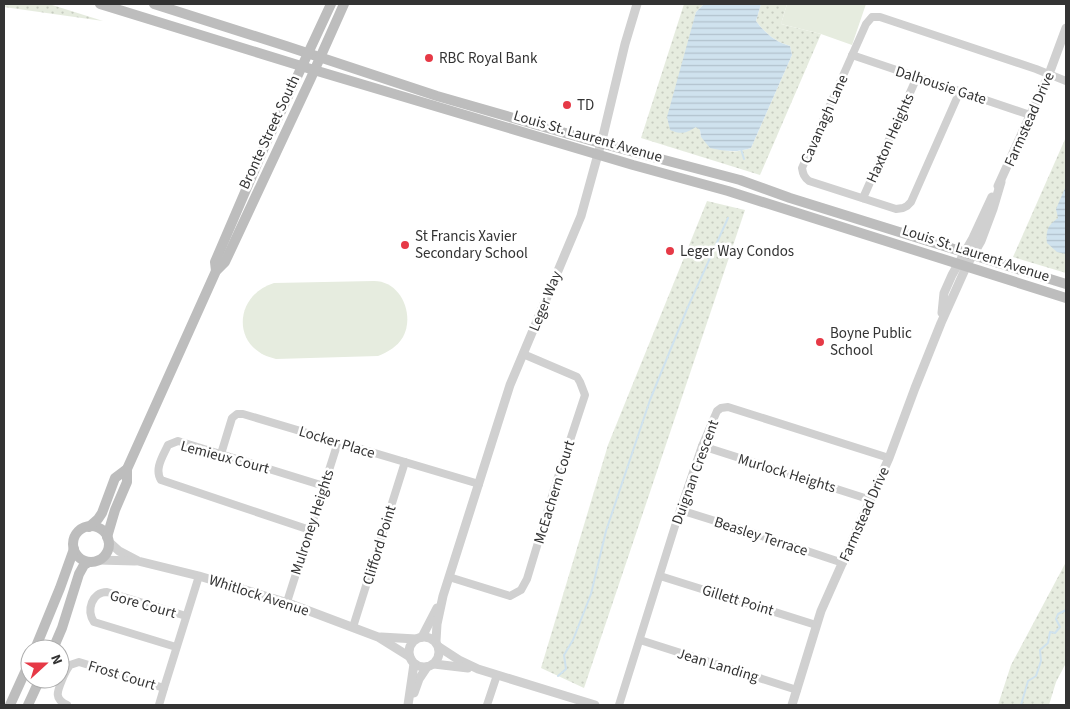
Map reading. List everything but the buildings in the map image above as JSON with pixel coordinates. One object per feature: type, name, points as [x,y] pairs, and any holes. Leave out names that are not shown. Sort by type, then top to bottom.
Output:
[{"type":"main road","name":"Louis St. Laurent Avenue","points":[[100,4],[633,166],[728,191],[1066,298]]},
{"type":"main road","name":"Louis St. Laurent Avenue","points":[[154,4],[437,96],[600,143],[740,180],[790,198],[1066,284]]},
{"type":"main road","name":"Bronte Street South","points":[[216,271],[215,262],[263,150],[331,4]]},
{"type":"main road","name":"Bronte Street South","points":[[108,539],[115,510],[127,482],[128,469],[216,271],[225,262],[344,4]]},
{"type":"main road","name":"Bronte Street South","points":[[89,527],[102,513],[115,478],[128,469]]},
{"type":"main road","points":[[57,639],[77,579],[84,565],[93,561],[107,554],[109,546],[105,533],[99,528],[89,527],[80,530],[73,542],[77,555],[82,560],[93,561]]},
{"type":"main road","points":[[39,639],[74,549]]},
{"type":"main road","points":[[10,705],[20,683]]},
{"type":"main road","points":[[28,705],[35,689]]},
{"type":"street","name":"Leger Way","points":[[437,644],[437,624],[443,596],[510,385],[580,216],[637,4]]},
{"type":"street","name":"Cavanagh Lane","points":[[960,91],[911,202],[907,206],[896,209],[809,182],[805,178],[802,168],[866,24],[876,16],[1049,74]]},
{"type":"street","name":"Farmstead Drive","points":[[792,705],[816,625],[828,595],[889,458],[963,264],[981,241],[993,209],[1000,182],[1049,74],[1066,28]]},
{"type":"street","name":"Dalhousie Gate","points":[[852,56],[1030,115]]},
{"type":"street","points":[[1049,74],[1066,81]]},
{"type":"street","name":"Haxton Heights","points":[[863,198],[917,77]]},
{"type":"street","name":"McEachern Court","points":[[449,577],[510,596],[521,590],[527,579],[585,395],[577,377],[523,354]]},
{"type":"street","name":"Duignan Crescent","points":[[619,705],[680,510],[702,446],[717,411],[728,407],[889,458]]},
{"type":"street","name":"Locker Place","points":[[221,454],[232,418],[237,414],[243,414],[478,484]]},
{"type":"street","name":"Lemieux Court","points":[[310,530],[161,480],[158,475],[158,468],[168,445],[178,441],[324,486]]},
{"type":"street","name":"Mulroney Heights","points":[[287,602],[338,442]]},
{"type":"street","name":"Murlock Heights","points":[[702,446],[871,500]]},
{"type":"street","name":"Clifford Point","points":[[353,627],[405,462]]},
{"type":"street","name":"Beasley Terrace","points":[[680,510],[843,562]]},
{"type":"street","name":"Whitlock Avenue","points":[[108,539],[118,551],[138,561]]},
{"type":"street","name":"Whitlock Avenue","points":[[93,561],[138,561],[199,576],[287,602],[378,637],[412,660]]},
{"type":"street","points":[[160,705],[199,576]]},
{"type":"street","name":"Gillett Point","points":[[660,576],[816,625]]},
{"type":"street","name":"Gore Court","points":[[176,647],[94,622],[90,616],[91,606],[95,596],[102,592],[107,592],[186,616]]},
{"type":"street","name":"Leger Way","points":[[419,638],[443,596]]},
{"type":"street","name":"Whitlock Avenue","points":[[378,637],[419,638]]},
{"type":"street","points":[[408,705],[412,660],[410,647],[419,638],[427,637],[459,660],[478,669],[595,705]]},
{"type":"street","name":"Jean Landing","points":[[640,640],[797,690]]},
{"type":"street","points":[[408,705],[419,679],[440,656],[437,644]]},
{"type":"street","points":[[412,660],[422,667],[478,669]]},
{"type":"street","name":"Frost Court","points":[[67,705],[58,700],[58,689],[70,665],[79,662],[164,688]]},
{"type":"street","points":[[487,705],[497,675]]},
{"type":"shaded area","points":[[4,4],[49,4],[103,21],[4,7]]},
{"type":"shaded area","points":[[684,4],[704,4],[696,12],[692,30],[696,126],[700,130],[701,137],[724,150],[736,151],[751,148],[792,55],[790,46],[771,36],[756,21],[761,4],[787,4],[781,24],[821,34],[760,175],[641,138]]},
{"type":"shaded area","points":[[787,4],[866,4],[852,45],[821,34],[781,24]]},
{"type":"shaded area","points":[[1066,137],[1066,273],[1013,257]]},
{"type":"shaded area","points":[[707,201],[745,210],[584,688],[541,668],[608,445]]},
{"type":"shaded area","points":[[374,281],[392,287],[398,293],[403,301],[407,319],[401,341],[392,349],[378,356],[276,359],[262,354],[251,345],[245,334],[243,322],[245,310],[250,299],[260,290],[274,283]]},
{"type":"shaded area","points":[[1066,562],[1066,663],[1056,682],[1049,705],[998,705],[1011,665]]},
{"type":"water","points":[[704,4],[761,4],[756,21],[771,36],[790,46],[792,55],[751,148],[730,151],[710,148],[701,137],[700,130],[696,127],[684,133],[670,130],[667,117],[696,12]]},
{"type":"water","points":[[1066,186],[1066,254],[1057,252],[1047,243],[1047,232],[1049,226],[1058,218],[1056,209]]},
{"type":"waterway","points":[[741,149],[744,159]]},
{"type":"waterway","points":[[558,676],[566,669],[564,655],[573,640],[591,594],[606,531],[650,400],[687,309],[728,218]]},
{"type":"waterway","points":[[1021,705],[1028,681],[1036,676],[1041,661],[1040,650],[1048,643],[1050,632],[1055,633],[1060,627],[1056,619],[1058,614],[1066,610]]},
{"type":"place","name":"RBC Royal Bank","points":[[429,58]]},
{"type":"place","name":"TD","points":[[567,105]]},
{"type":"place","name":"St Francis Xavier Secondary School","points":[[405,245]]},
{"type":"place","name":"Leger Way Condos","points":[[670,251]]},
{"type":"place","name":"Boyne Public School","points":[[820,342]]}]
